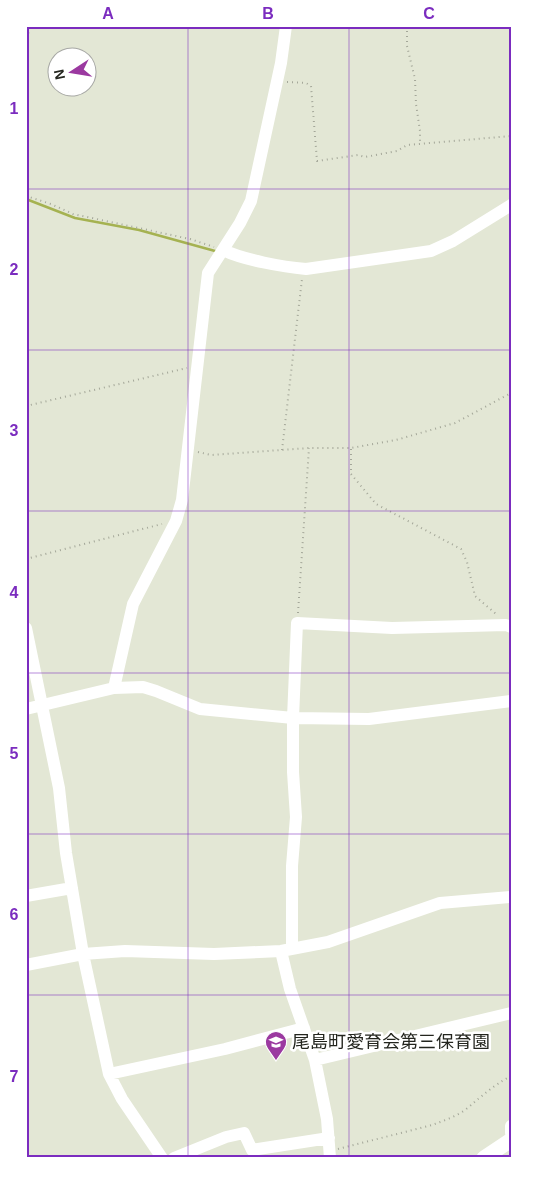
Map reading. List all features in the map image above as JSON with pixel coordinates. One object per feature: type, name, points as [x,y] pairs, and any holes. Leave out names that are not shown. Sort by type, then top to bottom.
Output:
[{"type":"main road","points":[[484,1158],[511,1140]]},
{"type":"street","points":[[114,688],[134,604],[176,521],[182,500],[208,272],[224,250],[251,201],[281,63],[286,26]]},
{"type":"street","points":[[224,250],[234,255],[303,269],[431,251],[454,241],[511,205]]},
{"type":"street","points":[[174,1158],[226,1137],[244,1133],[252,1150],[330,1149],[324,1101],[315,1060],[290,989],[286,950],[296,817],[293,772],[293,718],[297,623],[392,628],[508,626]]},
{"type":"street","points":[[26,628],[59,788],[66,853],[83,954],[109,1074],[122,1099],[162,1158]]},
{"type":"street","points":[[26,709],[114,688],[143,687],[200,709],[293,718],[369,719],[511,701]]},
{"type":"street","points":[[26,896],[72,888]]},
{"type":"street","points":[[26,965],[83,954],[125,951],[214,954],[286,950],[328,942],[440,903],[511,897]]},
{"type":"street","points":[[315,1060],[511,1013]]},
{"type":"street","points":[[109,1074],[224,1049],[304,1028]]},
{"type":"street","points":[[511,1126],[511,1133]]},
{"type":"path","points":[[26,43],[30,26]]},
{"type":"path","points":[[407,26],[407,46],[415,79],[420,143]]},
{"type":"path","points":[[277,81],[306,82],[311,86],[317,161],[358,155],[365,157],[397,151],[407,145],[420,143],[511,136]]},
{"type":"path","points":[[26,196],[73,214],[190,239],[224,250]]},
{"type":"path","points":[[282,450],[303,269]]},
{"type":"path","points":[[26,406],[197,366]]},
{"type":"path","points":[[188,450],[211,455],[308,448],[351,448],[396,440],[455,423],[511,393]]},
{"type":"path","points":[[297,623],[308,448]]},
{"type":"path","points":[[351,448],[351,474],[376,504],[461,550],[467,562],[475,596],[508,626]]},
{"type":"path","points":[[26,559],[176,521]]},
{"type":"path","points":[[330,1149],[446,1120],[464,1110],[488,1089],[511,1076]]},
{"type":"waterway","points":[[26,199],[75,218],[139,230],[215,251]]},
{"type":"place","name":"尾島町愛育会第三保育園","points":[[276,1061]]}]
